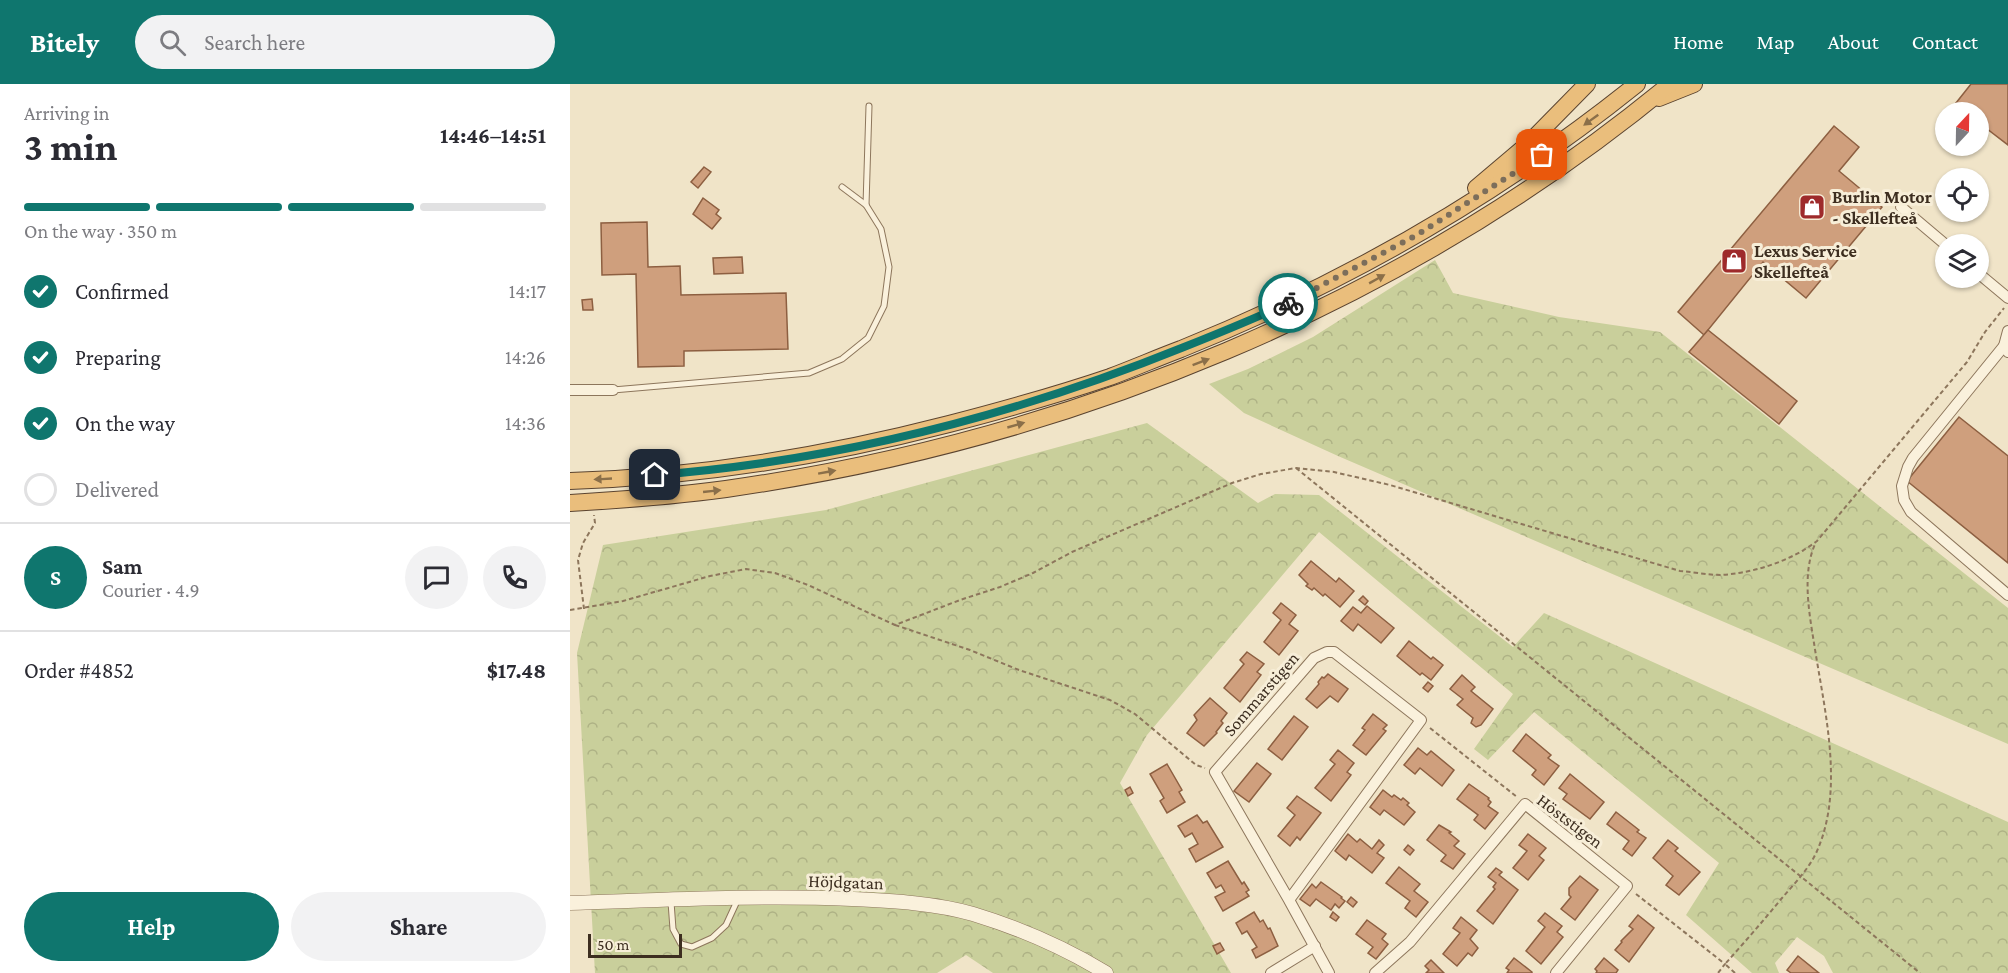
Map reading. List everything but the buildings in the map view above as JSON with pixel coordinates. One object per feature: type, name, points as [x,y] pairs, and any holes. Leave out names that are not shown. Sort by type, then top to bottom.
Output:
[{"type":"highway","points":[[1417,235],[1511,159],[1587,84]]},
{"type":"highway","points":[[570,481],[679,473],[790,459],[897,437],[1004,410],[1112,376],[1208,338],[1326,285],[1417,235],[1542,155],[1596,117],[1636,84]]},
{"type":"highway","points":[[570,503],[726,489],[844,469],[925,451],[1063,412],[1213,358],[1365,286],[1489,214],[1586,149],[1670,84]]},
{"type":"highway","points":[[1647,103],[1694,84]]},
{"type":"street","points":[[1902,207],[1935,236]]},
{"type":"street","points":[[1989,282],[2008,298]]},
{"type":"street","points":[[2008,331],[2006,349],[1917,451],[1904,477],[1902,493],[1911,512],[2008,595]]},
{"type":"street","points":[[570,390],[613,390]]},
{"type":"street","name":"Sommarstigen","points":[[1215,772],[1314,658],[1327,652],[1334,652],[1421,720]]},
{"type":"street","points":[[1289,900],[1421,720]]},
{"type":"street","points":[[1215,772],[1329,973]]},
{"type":"street","name":"Höststigen","points":[[1375,973],[1410,942],[1525,804],[1627,886]]},
{"type":"street","points":[[1556,973],[1627,886]]},
{"type":"street","name":"Höjdgatan","points":[[570,903],[822,898],[929,906],[972,914],[1020,930],[1106,973]]},
{"type":"street","points":[[1271,973],[1315,946]]},
{"type":"lane","points":[[866,205],[869,106]]},
{"type":"lane","points":[[613,390],[809,373],[842,359],[868,338],[884,306],[889,267],[881,229],[866,205],[842,187]]},
{"type":"lane","points":[[671,900],[673,929],[681,944],[692,947],[711,938],[726,925],[738,898]]},
{"type":"path","points":[[896,625],[1000,587],[1033,573],[1072,552],[1232,483],[1262,474],[1296,468],[1335,472],[1390,485],[1680,571],[1720,575],[1748,571],[1800,554],[1817,542],[1966,362],[1985,332],[2008,304]]},
{"type":"path","points":[[1296,468],[1920,973]]},
{"type":"path","points":[[584,609],[578,560],[583,543],[595,523],[594,515]]},
{"type":"path","points":[[1718,973],[1801,876],[1816,852],[1827,822],[1831,794],[1826,725],[1809,612],[1808,571],[1817,542]]},
{"type":"path","points":[[570,610],[623,601],[746,568],[775,573],[808,585],[896,625],[970,650],[1030,674],[1110,700],[1135,714],[1196,765],[1215,772]]},
{"type":"path","points":[[1421,720],[1525,804]]},
{"type":"path","points":[[1627,886],[1735,973]]},
{"type":"green space","points":[[1435,260],[1453,293],[1559,317],[1660,332],[2008,608],[2008,744],[1338,456],[1244,413],[1209,384],[1248,369],[1313,337]]},
{"type":"green space","points":[[1147,423],[1258,503],[1275,494],[1319,495],[1513,647],[1544,613],[2008,822],[2008,973],[1833,973],[1824,956],[1797,937],[1775,963],[1779,973],[1752,973],[1686,915],[1719,863],[1534,712],[1488,760],[1474,749],[1513,694],[1319,532],[1147,735],[1120,783],[1231,973],[993,973],[966,955],[937,973],[595,973],[577,653],[603,545],[826,510]]},
{"type":"way so far","points":[[1288,303],[1417,235],[1542,155]]},
{"type":"place","name":"Burlin Motor - Skellefteå","points":[[1812,207]]},
{"type":"place","name":"Lexus Service Skellefteå","points":[[1734,261]]},
{"type":"route","points":[[655,475],[809,456],[1004,410],[1112,376],[1288,303]]}]
